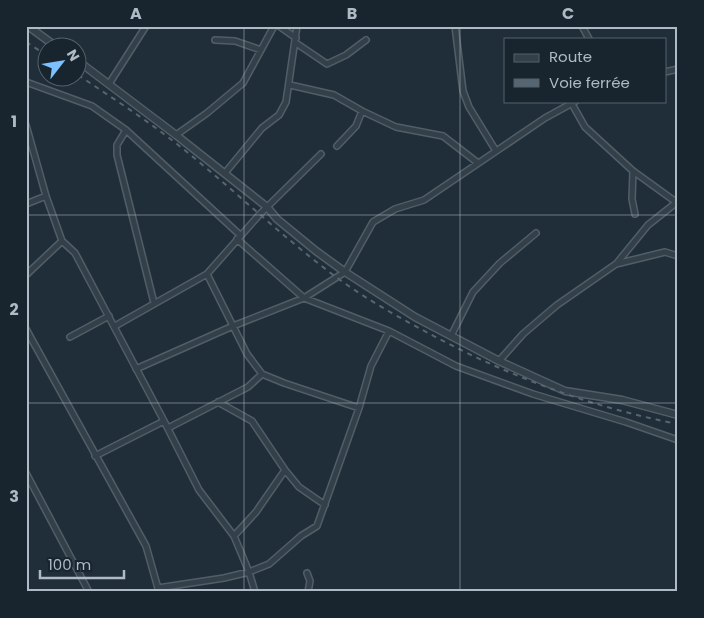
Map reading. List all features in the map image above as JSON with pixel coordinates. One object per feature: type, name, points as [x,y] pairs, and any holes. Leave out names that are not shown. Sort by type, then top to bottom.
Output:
[{"type":"street","points":[[28,26],[44,38]]},
{"type":"street","points":[[109,84],[146,26]]},
{"type":"street","points":[[176,135],[243,83],[274,26]]},
{"type":"street","points":[[279,26],[327,64],[346,55],[366,40]]},
{"type":"street","points":[[225,173],[262,128],[279,115],[286,102],[290,85],[297,26]]},
{"type":"street","points":[[455,26],[463,90],[469,107],[496,151]]},
{"type":"street","points":[[582,26],[588,38]]},
{"type":"street","points":[[215,40],[235,41],[262,50]]},
{"type":"street","points":[[88,68],[225,173],[267,207],[283,224],[316,251],[415,317],[498,361],[565,391],[622,400],[678,415]]},
{"type":"street","points":[[26,82],[92,106],[126,130],[304,298],[388,331],[456,366],[533,394],[678,440]]},
{"type":"street","points":[[290,85],[334,95],[396,127],[442,136],[478,163]]},
{"type":"street","points":[[136,369],[233,326],[304,298],[345,272],[373,222],[395,209],[424,200],[545,118],[574,103],[585,126],[634,171],[677,202],[648,226],[616,264],[550,311],[523,334],[498,361]]},
{"type":"street","points":[[337,146],[356,126],[362,111]]},
{"type":"street","points":[[26,125],[46,196],[62,241],[75,252],[199,490],[234,536],[255,592]]},
{"type":"street","points":[[126,130],[117,145],[117,155],[154,303]]},
{"type":"street","points":[[115,326],[208,274],[267,207],[321,154]]},
{"type":"street","points":[[634,171],[632,190],[635,214]]},
{"type":"street","points":[[26,204],[46,196]]},
{"type":"street","points":[[451,336],[473,292],[500,263],[536,232]]},
{"type":"street","points":[[26,275],[62,241]]},
{"type":"street","points":[[616,264],[665,252],[678,256]]},
{"type":"street","points":[[208,274],[247,354],[262,374],[359,408]]},
{"type":"street","points":[[70,337],[109,316]]},
{"type":"street","points":[[26,329],[146,546],[158,590],[224,578],[249,572],[269,564],[301,536],[317,526],[359,408],[371,366],[388,331]]},
{"type":"street","points":[[168,428],[248,387],[262,374]]},
{"type":"street","points":[[218,402],[252,421],[285,470],[299,487],[325,505]]},
{"type":"street","points":[[95,456],[164,420]]},
{"type":"street","points":[[234,536],[256,512],[285,470]]},
{"type":"street","points":[[26,473],[89,592]]},
{"type":"street","points":[[307,573],[310,581],[308,592]]},
{"type":"railway","points":[[26,42],[38,50]]},
{"type":"railway","points":[[88,82],[177,144],[336,277],[394,314],[459,349],[550,388],[613,409],[678,424]]}]
